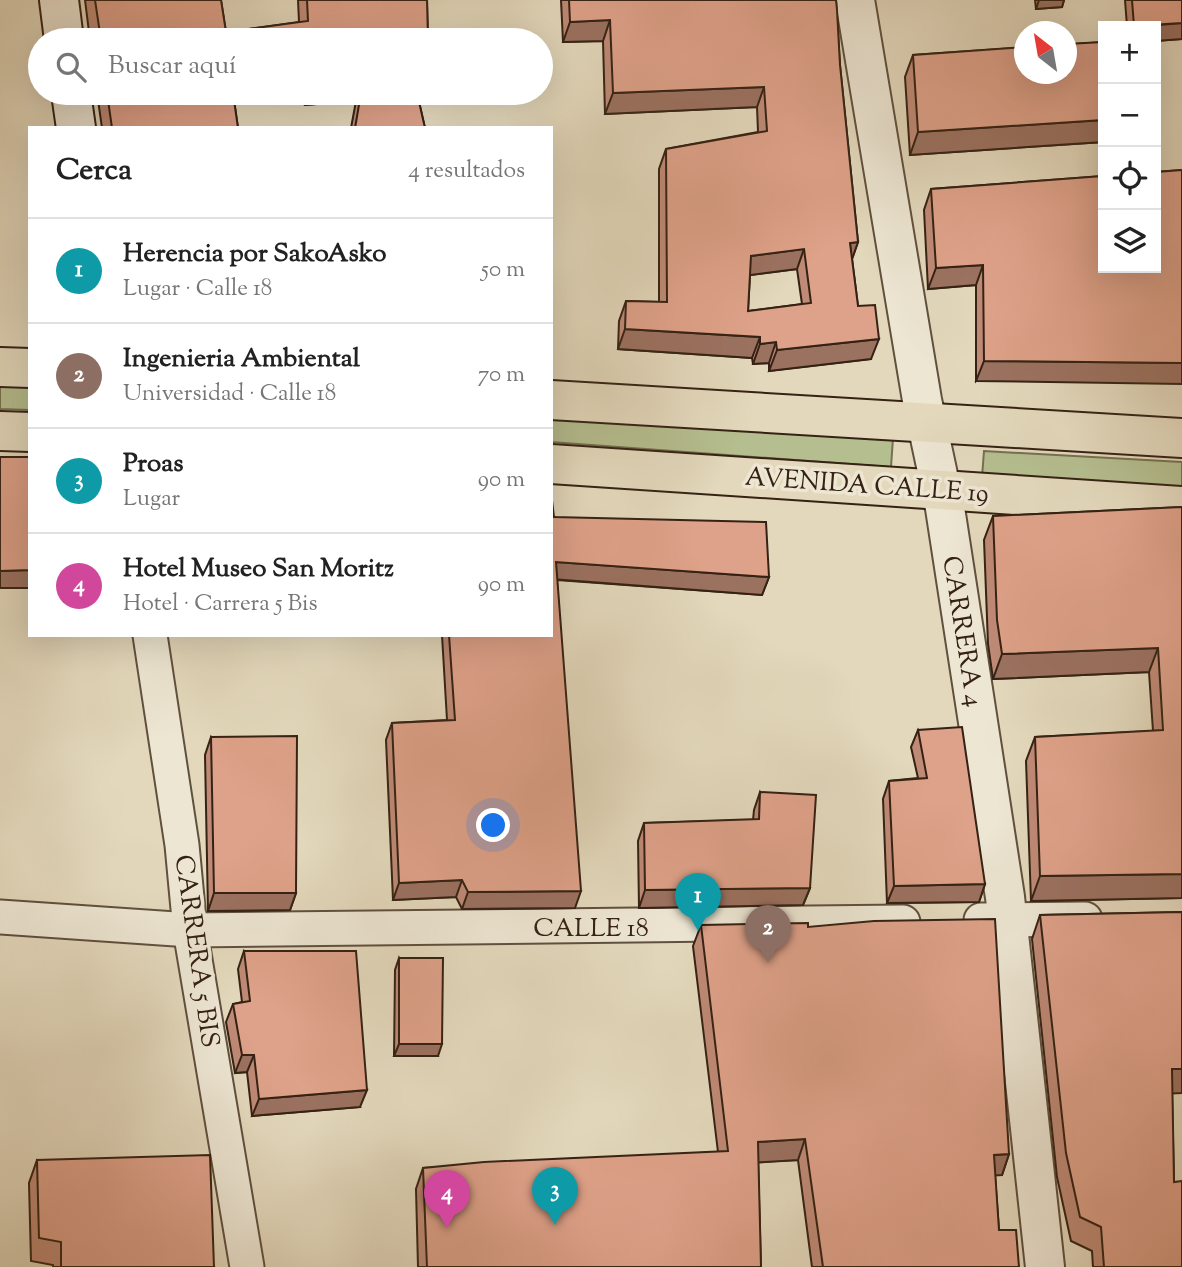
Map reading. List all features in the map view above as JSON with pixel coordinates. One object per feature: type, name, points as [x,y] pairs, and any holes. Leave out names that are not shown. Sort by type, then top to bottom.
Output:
[{"type":"main road","points":[[0,367],[28,368]]},
{"type":"main road","points":[[553,400],[1182,438]]},
{"type":"main road","points":[[0,431],[28,432]]},
{"type":"main road","name":"AVENIDA CALLE 19","points":[[553,464],[1182,506]]},
{"type":"street","points":[[59,0],[62,28]]},
{"type":"street","name":"CARRERA 4","points":[[855,0],[927,423],[941,489],[1008,919],[1045,1267]]},
{"type":"street","points":[[73,105],[76,126]]},
{"type":"street","name":"CARRERA 5 BIS","points":[[150,637],[182,845],[190,930],[247,1267]]},
{"type":"street","name":"CALLE 18","points":[[0,917],[190,930],[648,927],[1115,918]]},
{"type":"green space","points":[[0,381],[28,382],[28,410],[0,409]]},
{"type":"green space","points":[[553,414],[893,438],[891,467],[553,442]]},
{"type":"green space","points":[[984,451],[1182,462],[1182,488],[982,477]]},
{"type":"building","points":[[95,0],[221,0],[225,28],[99,28]]},
{"type":"building","points":[[307,0],[427,0],[428,28],[256,28],[308,21]]},
{"type":"building","points":[[569,0],[836,0],[858,242],[850,243],[858,306],[875,305],[879,339],[777,350],[776,342],[760,344],[760,337],[625,329],[626,301],[667,302],[666,149],[767,131],[764,87],[613,93],[610,20],[570,22]],"holes":[[[804,249],[811,303],[748,311],[751,256]]]},
{"type":"building","points":[[1132,0],[1182,0],[1182,23],[1161,24],[1161,21],[1134,21]]},
{"type":"building","points":[[1098,42],[1098,120],[918,132],[913,55],[1014,48],[1014,84],[1077,84],[1077,43]]},
{"type":"building","points":[[109,105],[235,105],[238,126],[112,126]]},
{"type":"building","points":[[359,105],[420,105],[425,126],[355,126]]},
{"type":"building","points":[[1182,170],[1182,363],[984,361],[983,265],[936,268],[931,189],[1098,176],[1098,273],[1161,273],[1161,172]]},
{"type":"building","points":[[0,457],[28,457],[28,570],[0,571]]},
{"type":"building","points":[[1182,507],[1182,874],[1040,876],[1035,737],[1163,730],[1158,648],[1002,654],[997,620],[993,516]]},
{"type":"building","points":[[553,509],[554,517],[766,522],[769,577],[556,562],[581,891],[468,892],[462,880],[399,883],[392,723],[455,720],[449,637],[553,637]]},
{"type":"building","points":[[962,727],[985,884],[894,886],[889,781],[927,778],[918,730]]},
{"type":"building","points":[[297,736],[296,893],[214,893],[211,737]]},
{"type":"building","points":[[760,792],[816,795],[810,888],[645,890],[644,823],[759,819]]},
{"type":"building","points":[[1182,912],[1182,1069],[1172,1069],[1174,1182],[1182,1181],[1182,1267],[1104,1267],[1101,1227],[1080,1217],[1066,1153],[1040,915]]},
{"type":"building","points":[[995,919],[1009,1154],[994,1155],[999,1230],[1016,1230],[1019,1267],[823,1267],[805,1139],[758,1142],[761,1267],[427,1267],[423,1168],[484,1162],[728,1151],[701,925],[808,923],[808,927],[874,921]]},
{"type":"building","points":[[244,951],[356,951],[367,1090],[259,1099],[254,1055],[242,1055],[233,1004],[250,1001]]},
{"type":"building","points":[[399,958],[443,958],[442,1044],[399,1044]]},
{"type":"building","points":[[210,1155],[214,1267],[61,1267],[61,1242],[39,1238],[37,1160]]},
{"type":"place","name":"Herencia por SakoAsko","points":[[698,931]]},
{"type":"place","name":"Ingenieria Ambiental","points":[[768,963]]},
{"type":"place","name":"Proas","points":[[555,1225]]},
{"type":"place","name":"Hotel Museo San Moritz","points":[[447,1228]]}]
